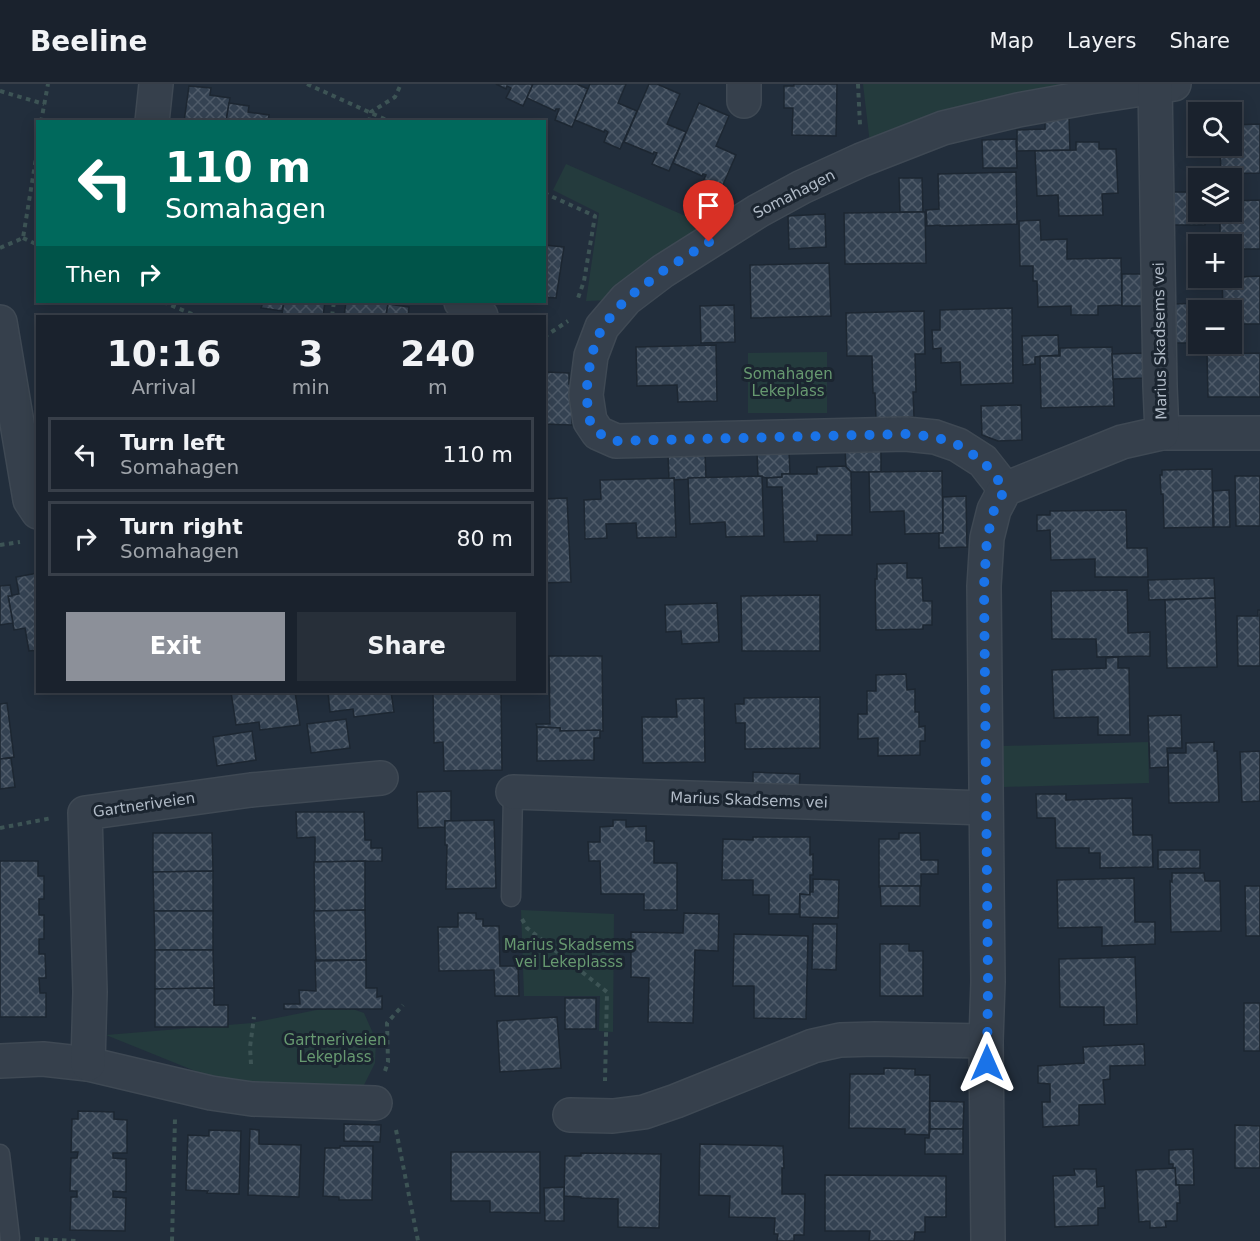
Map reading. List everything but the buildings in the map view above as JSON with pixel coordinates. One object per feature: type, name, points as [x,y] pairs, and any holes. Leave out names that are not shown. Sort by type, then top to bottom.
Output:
[{"type":"street","points":[[152,120],[156,84]]},
{"type":"street","name":"Marius Skadsems vei","points":[[1005,489],[1122,442],[1162,433],[1160,386],[1162,85]]},
{"type":"street","name":"Somahagen","points":[[1005,489],[983,461],[958,445],[935,437],[906,434],[616,441],[598,433],[590,421],[586,394],[591,356],[602,327],[626,299],[663,271],[758,211],[802,188],[861,160],[943,128],[1018,110],[1162,85]]},
{"type":"street","points":[[462,303],[480,315]]},
{"type":"street","points":[[0,322],[30,500],[36,509]]},
{"type":"street","points":[[1162,433],[1260,433]]},
{"type":"street","points":[[988,1241],[984,598],[987,538],[994,510],[1005,489]]},
{"type":"street","name":"Gartneriveien","points":[[88,1064],[90,992],[85,813],[251,790],[381,778]]},
{"type":"street","name":"Marius Skadsems vei","points":[[513,792],[986,808]]},
{"type":"street","points":[[570,1115],[613,1116],[644,1112],[813,1046],[840,1040],[986,1041]]},
{"type":"street","points":[[0,1061],[43,1059],[88,1064],[211,1093],[252,1099],[375,1103]]},
{"type":"lane","points":[[511,897],[513,792]]},
{"type":"lane","points":[[0,1154],[10,1238]]},
{"type":"path","points":[[41,120],[48,84]]},
{"type":"path","points":[[307,84],[387,120]]},
{"type":"path","points":[[369,120],[371,112],[395,97],[401,84]]},
{"type":"path","points":[[0,91],[44,104]]},
{"type":"path","points":[[23,238],[36,158]]},
{"type":"path","points":[[546,194],[595,216],[584,281],[575,308]]},
{"type":"path","points":[[0,248],[23,238],[36,244]]},
{"type":"path","points":[[165,303],[195,315]]},
{"type":"path","points":[[546,336],[572,317]]},
{"type":"path","points":[[0,828],[85,813]]},
{"type":"path","points":[[511,897],[527,927],[607,992],[604,1079],[613,1116]]},
{"type":"path","points":[[403,1005],[387,1023],[388,1062],[375,1103],[397,1131],[418,1241]]},
{"type":"path","points":[[252,1099],[250,1047],[254,1017]]},
{"type":"path","points":[[171,1241],[176,1084]]},
{"type":"path","points":[[10,1238],[76,1241]]},
{"type":"green space","points":[[863,84],[1092,84],[870,144]]},
{"type":"green space","points":[[566,164],[712,226],[615,300],[586,301],[599,213],[553,190]]},
{"type":"green space","name":"Somahagen Lekeplass","points":[[827,352],[827,413],[748,413],[748,353]]},
{"type":"green space","points":[[1148,742],[1149,783],[1004,787],[1003,746]]},
{"type":"green space","name":"Marius Skadsems vei Lekeplasss","points":[[521,910],[614,914],[613,1032],[599,1031],[600,996],[524,996]]},
{"type":"green space","name":"Gartneriveien Lekeplass","points":[[341,1005],[364,1013],[376,1040],[375,1063],[361,1091],[293,1088],[210,1077],[106,1035],[252,1023]]},
{"type":"route","points":[[709,242],[663,271],[626,299],[602,327],[591,356],[586,394],[590,421],[598,433],[616,441],[906,434],[935,437],[958,445],[983,461],[1005,489],[994,510],[987,538],[984,586],[987,1063]]}]
